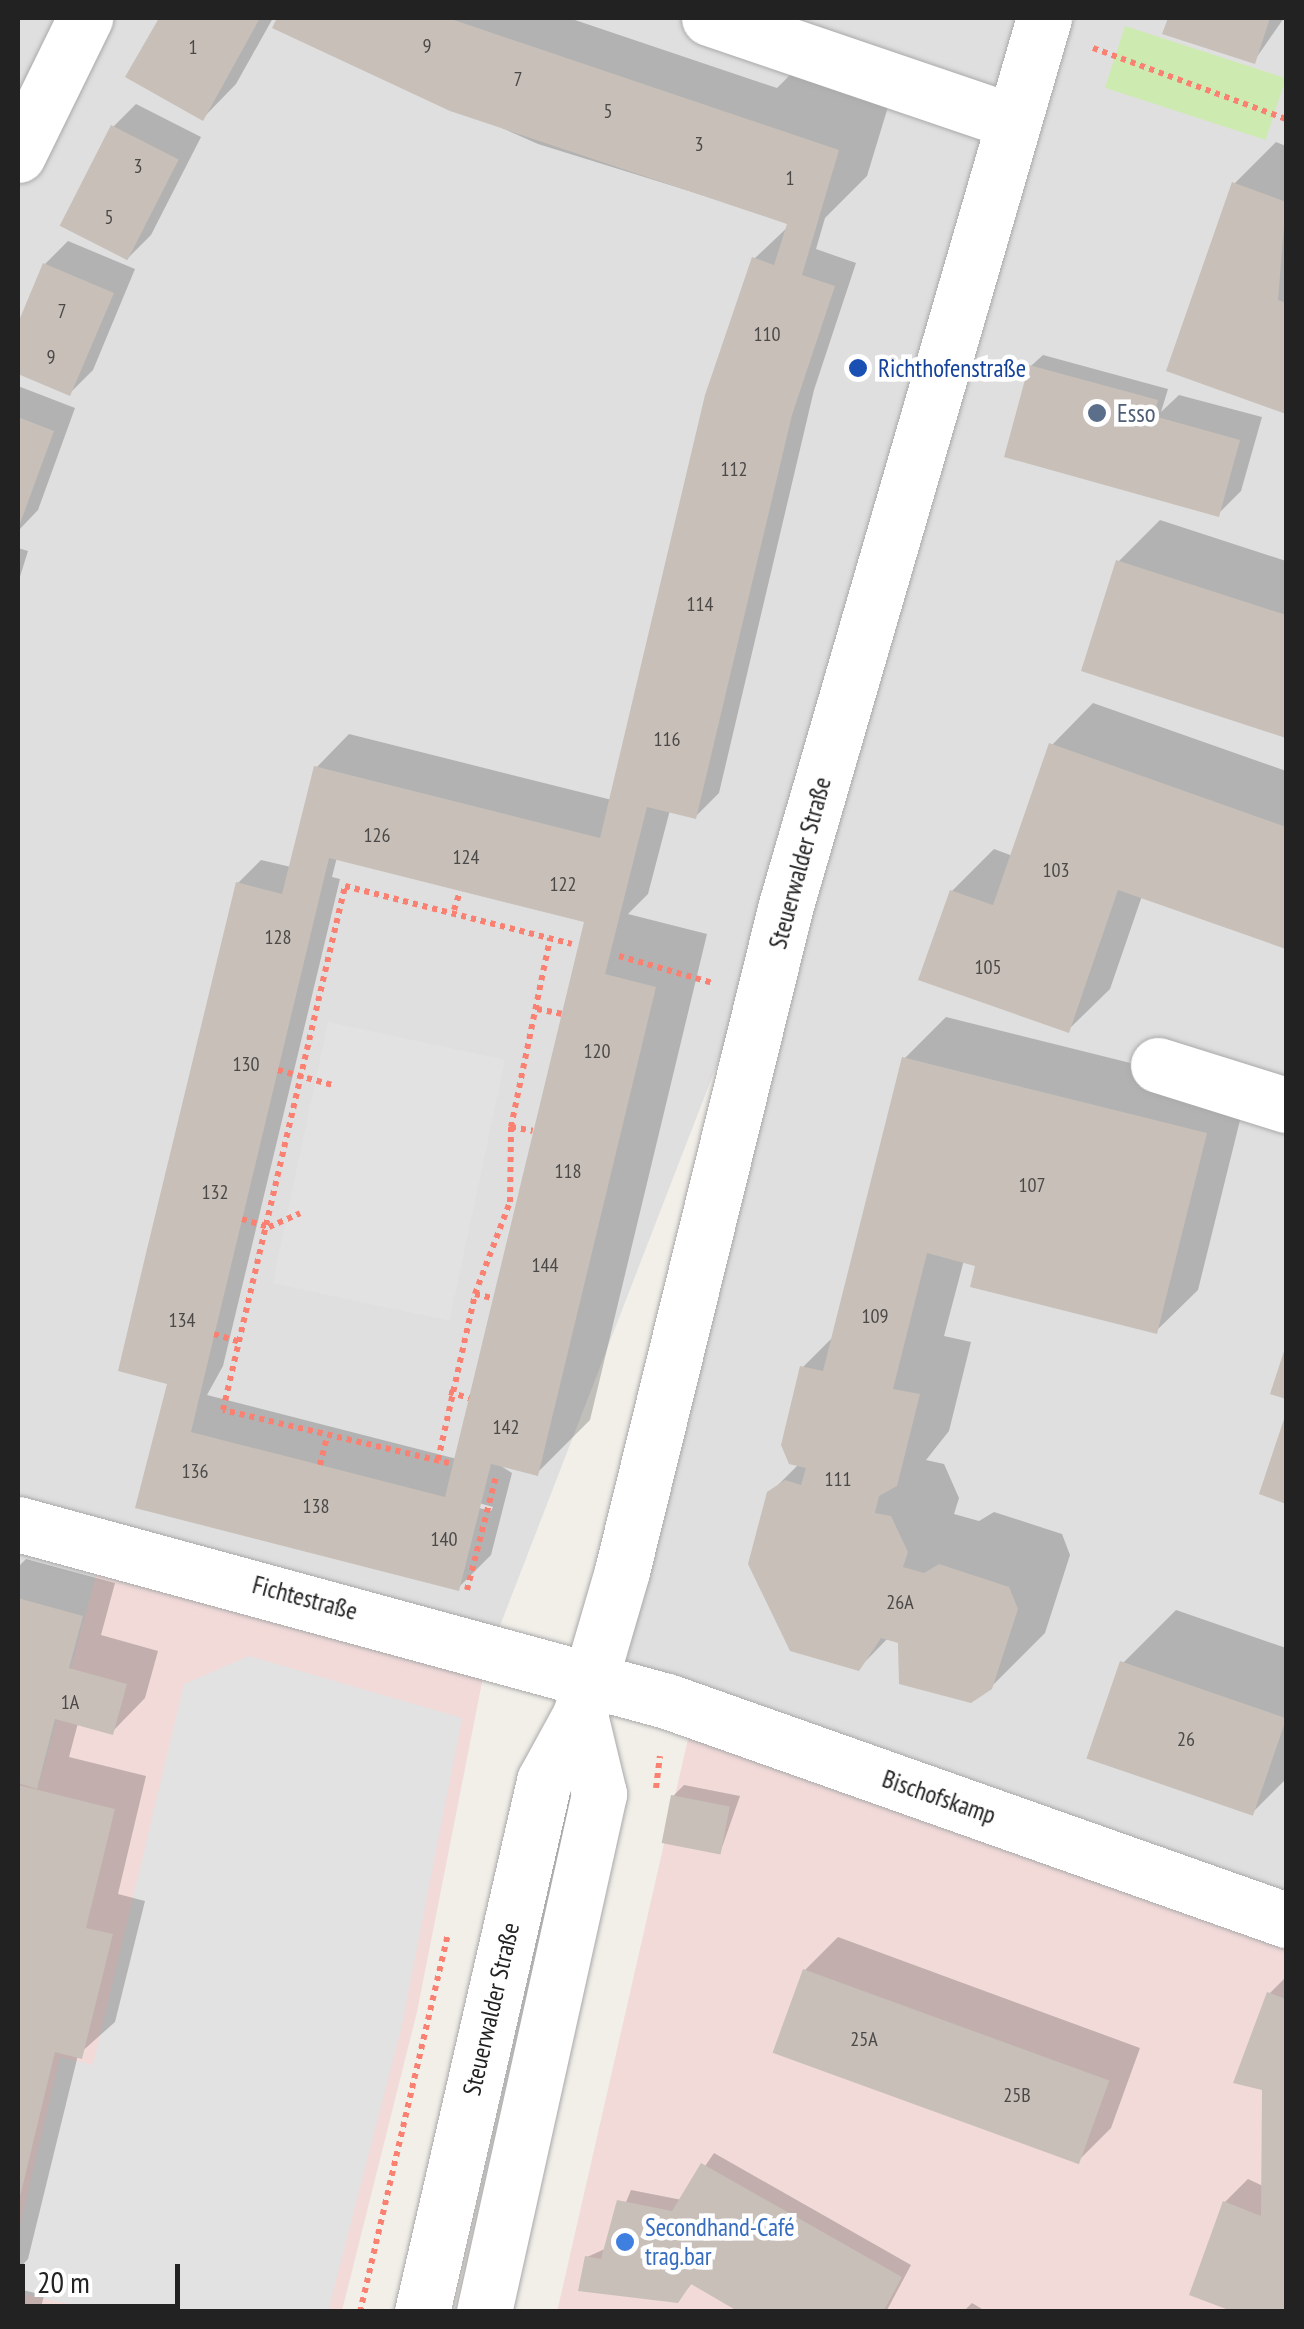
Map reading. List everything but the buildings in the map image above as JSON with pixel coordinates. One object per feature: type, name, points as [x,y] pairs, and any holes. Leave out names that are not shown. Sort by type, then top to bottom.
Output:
[{"type":"street","points":[[18,156],[85,18]]},
{"type":"street","points":[[709,18],[1009,120]]},
{"type":"street","name":"Steuerwalder Straße","points":[[422,2312],[544,1782],[585,1697],[765,998],[1009,120],[1042,23]]},
{"type":"street","points":[[1158,1065],[1286,1105]]},
{"type":"street","name":"Fichtestraße","points":[[18,1524],[455,1640],[585,1697]]},
{"type":"street","name":"Steuerwalder Straße","points":[[484,2312],[600,1794],[585,1697]]},
{"type":"street","name":"Bischofskamp","points":[[585,1697],[1286,1920]]},
{"type":"path","points":[[1042,23],[1286,119]]},
{"type":"path","points":[[449,1464],[223,1410],[307,1077],[345,886],[454,910],[572,944]]},
{"type":"path","points":[[454,910],[460,891]]},
{"type":"path","points":[[438,1460],[450,1392],[475,1294],[510,1202],[511,1127],[550,938]]},
{"type":"path","points":[[618,956],[765,998]]},
{"type":"path","points":[[537,1009],[562,1014]]},
{"type":"path","points":[[278,1070],[333,1085]]},
{"type":"path","points":[[511,1127],[533,1132]]},
{"type":"path","points":[[242,1218],[268,1227],[300,1213]]},
{"type":"path","points":[[475,1294],[493,1298]]},
{"type":"path","points":[[214,1334],[240,1342]]},
{"type":"path","points":[[450,1392],[469,1398]]},
{"type":"path","points":[[320,1465],[327,1436]]},
{"type":"path","points":[[455,1640],[496,1476]]},
{"type":"path","points":[[360,2312],[451,1923]]},
{"type":"shaded area","points":[[18,18],[1033,18],[779,904],[486,1662],[38,1788],[18,1783]]},
{"type":"shaded area","points":[[1052,18],[1286,18],[1286,1902],[617,1678],[795,904]]},
{"type":"shaded area","points":[[328,1022],[505,1060],[450,1321],[272,1283]]},
{"type":"shaded area","points":[[103,1550],[486,1662],[417,2012],[342,2311],[18,2311],[18,1783],[38,1788]]},
{"type":"shaded area","points":[[249,1656],[462,1718],[401,2029],[328,2311],[102,2311],[18,2293],[18,2233],[60,2057],[93,2065],[184,1684]]},
{"type":"shaded area","points":[[693,1717],[1286,1911],[1286,2311],[557,2312]]},
{"type":"green space","points":[[1125,26],[1286,78],[1266,140],[1105,88]]},
{"type":"place","name":"Richthofenstraße","points":[[858,368]]},
{"type":"place","name":"Esso","points":[[1097,413]]},
{"type":"place","name":"Secondhand-Café trag.bar","points":[[625,2242]]}]
